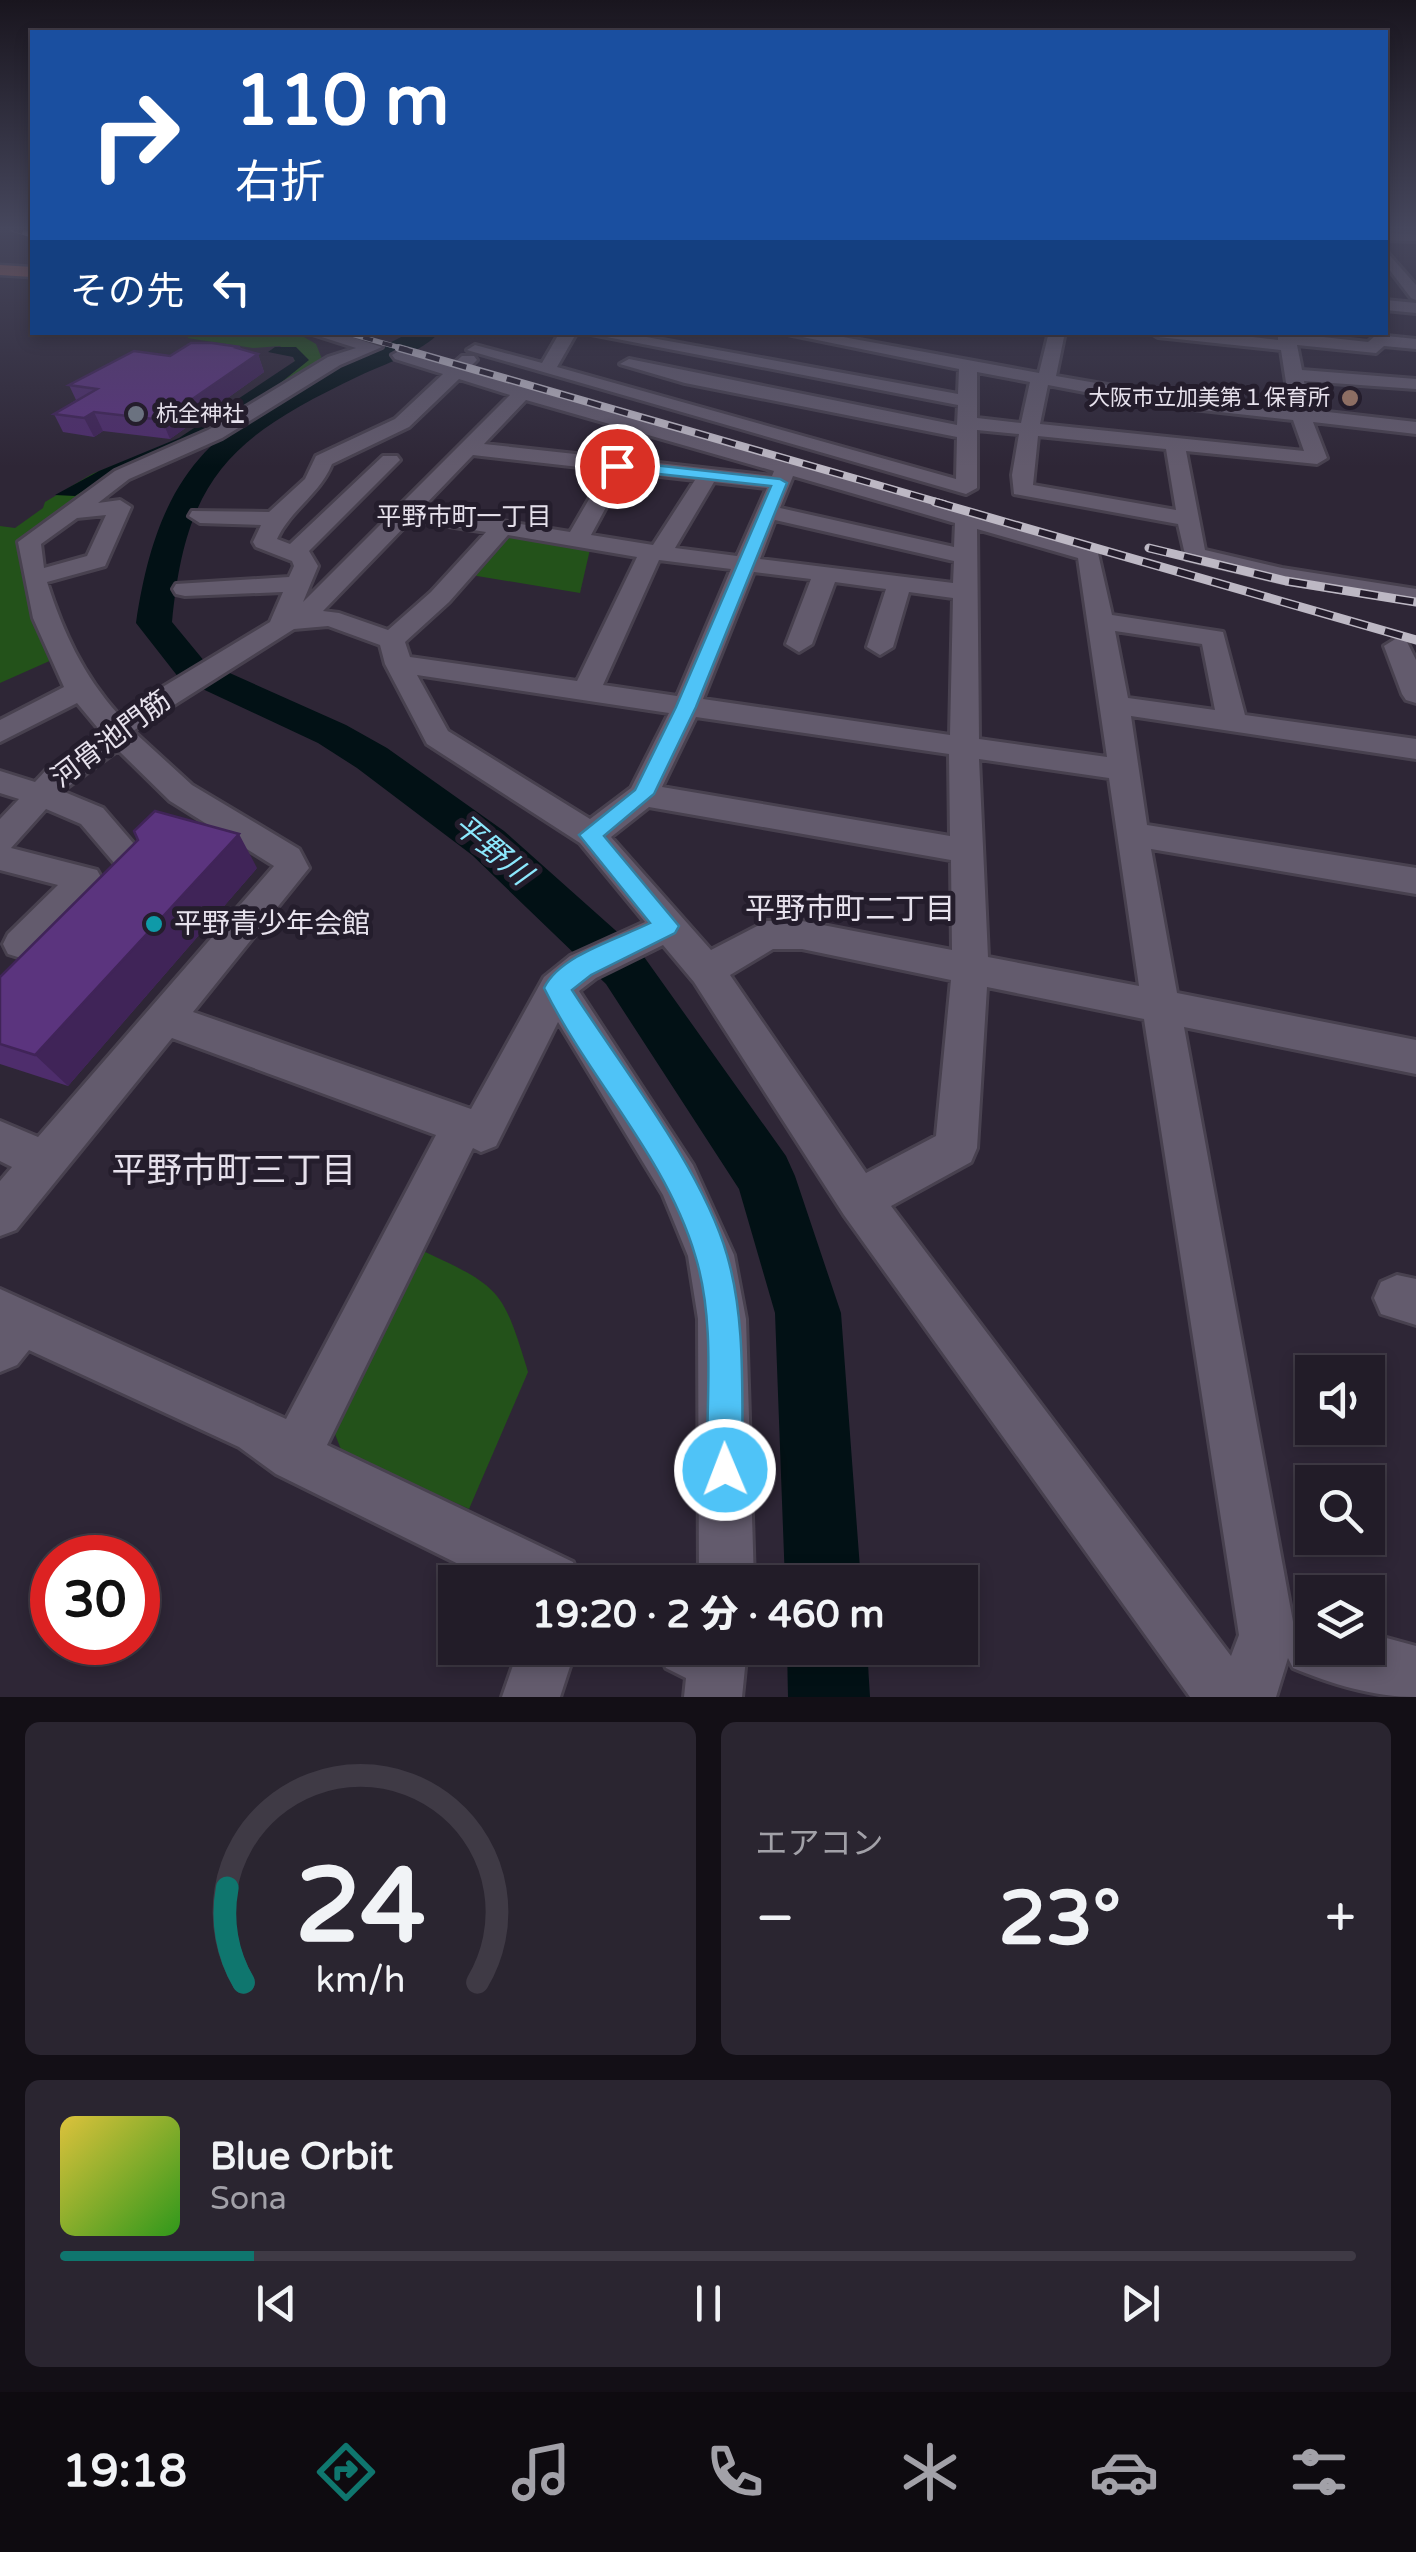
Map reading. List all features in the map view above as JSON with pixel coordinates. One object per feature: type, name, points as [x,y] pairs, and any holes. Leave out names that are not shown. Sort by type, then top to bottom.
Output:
[{"type":"street","points":[[315,335],[336,355],[334,360]]},
{"type":"street","points":[[0,1214],[292,868],[287,858],[181,794],[81,689],[46,618],[29,542],[122,475],[215,434],[334,360],[374,347],[324,335]]},
{"type":"street","points":[[546,369],[567,335]]},
{"type":"street","points":[[612,335],[721,349],[831,376],[967,400]]},
{"type":"street","points":[[810,335],[1148,398],[1416,428]]},
{"type":"street","points":[[1056,335],[1032,429],[1022,450],[1022,488],[1188,519]]},
{"type":"street","points":[[1213,335],[1376,348],[1376,340],[1416,344]]},
{"type":"street","points":[[799,442],[831,376],[843,339]]},
{"type":"street","points":[[920,339],[944,342],[937,360]]},
{"type":"street","points":[[629,364],[819,404],[968,428],[1032,429],[1317,458],[1301,415],[1287,339]]},
{"type":"street","points":[[968,366],[966,488],[546,369],[478,341],[454,373],[402,423],[323,460],[314,482],[276,519],[264,542],[302,556],[306,566],[282,623],[330,618],[395,652],[586,692],[1124,770]]},
{"type":"street","points":[[658,402],[721,349]]},
{"type":"street","points":[[401,355],[643,426],[783,475],[966,519],[1089,554],[1132,834],[1164,1009],[1295,1629]]},
{"type":"street","points":[[1293,375],[1416,384]]},
{"type":"street","points":[[468,448],[522,393]]},
{"type":"street","points":[[576,541],[643,426]]},
{"type":"street","points":[[1175,443],[1194,554],[1282,575],[1416,596]]},
{"type":"street","points":[[292,554],[419,464],[468,448],[708,476],[783,475]]},
{"type":"street","points":[[336,451],[419,464]]},
{"type":"street","name":"河骨池門筋","points":[[0,840],[59,775],[184,685],[317,604],[406,512],[419,464]]},
{"type":"street","points":[[590,835],[643,794],[686,707],[783,475]]},
{"type":"street","points":[[586,692],[656,552],[708,476]]},
{"type":"street","points":[[34,578],[97,561],[120,507],[69,512]]},
{"type":"street","points":[[406,512],[576,541],[967,592]]},
{"type":"street","points":[[768,512],[966,557]]},
{"type":"street","points":[[200,516],[276,519]]},
{"type":"street","points":[[859,1200],[956,1148],[970,971],[964,749],[966,519]]},
{"type":"street","points":[[395,652],[502,528]]},
{"type":"street","points":[[799,644],[826,573]]},
{"type":"street","points":[[880,647],[900,583]]},
{"type":"street","points":[[185,588],[297,584]]},
{"type":"street","points":[[1101,621],[1214,638],[1232,722]]},
{"type":"street","points":[[1397,646],[1416,694]]},
{"type":"street","points":[[395,652],[437,737],[590,835],[659,930],[707,971],[859,1200],[1226,1697]]},
{"type":"street","points":[[0,732],[81,689]]},
{"type":"street","points":[[1115,706],[1416,749]]},
{"type":"street","points":[[0,782],[92,816],[141,872],[104,909]]},
{"type":"street","points":[[643,794],[967,850]]},
{"type":"street","points":[[1132,834],[1416,881]]},
{"type":"street","points":[[0,858],[85,878],[21,951]]},
{"type":"street","points":[[164,1018],[481,1132],[570,978],[659,930]]},
{"type":"street","points":[[707,971],[767,935],[802,935],[1416,1057]]},
{"type":"street","points":[[570,978],[678,1180],[712,1255],[722,1319],[727,1565]]},
{"type":"street","points":[[294,1456],[462,1127]]},
{"type":"street","points":[[0,1141],[44,1160]]},
{"type":"street","points":[[7,1327],[257,1430],[294,1456],[518,1565]]},
{"type":"street","points":[[1246,1697],[1295,1646]]},
{"type":"street","points":[[531,1697],[542,1665]]},
{"type":"street","points":[[1379,1665],[1416,1675]]},
{"type":"green space","points":[[300,335],[316,344],[322,359],[319,366],[175,447],[20,545],[21,573],[54,659],[0,683],[0,526],[15,528],[43,508],[45,502],[92,474],[175,441],[295,363],[294,357],[280,346],[253,348],[187,338]]},
{"type":"green space","points":[[504,538],[591,545],[580,593],[471,575]]},
{"type":"green space","points":[[423,1251],[469,1274],[495,1294],[512,1324],[528,1372],[469,1509],[342,1452],[333,1429]]},
{"type":"shaded area","points":[[275,347],[296,347],[309,360],[273,389],[194,436],[120,468],[75,496],[55,495],[99,471],[179,438],[295,361],[293,357],[268,352]]},
{"type":"building","points":[[191,343],[240,347],[237,348],[258,354],[162,420],[94,412],[84,418],[54,414],[97,389],[69,385],[134,351],[170,356]]},
{"type":"building","points":[[155,811],[239,834],[35,1055],[0,1044],[0,977],[138,840],[134,831]]},
{"type":"waterway","name":"平野川","points":[[423,335],[294,399],[230,441],[205,467],[185,497],[172,528],[154,623],[192,670],[332,734],[372,758],[488,843],[624,969],[765,1176],[808,1313],[822,1565]]},
{"type":"waterway","name":"平野川","points":[[828,1665],[829,1697]]},
{"type":"railway","points":[[355,335],[408,350]]},
{"type":"railway","points":[[399,348],[944,504]]},
{"type":"railway","points":[[935,502],[1416,640]]},
{"type":"railway","points":[[1149,548],[1286,581],[1416,602]]},
{"type":"place","name":"大阪市立加美第１保育所","points":[[1350,398]]},
{"type":"place","name":"杭全神社","points":[[136,414]]},
{"type":"place","name":"平野青少年会館","points":[[154,924]]},
{"type":"district","name":"平野市町一丁目","points":[[464,517]]},
{"type":"district","name":"平野市町二丁目","points":[[850,909]]},
{"type":"district","name":"平野市町三丁目","points":[[234,1171]]},
{"type":"route","points":[[617,466],[780,483],[686,707],[643,794],[590,835],[667,926],[582,968],[557,988],[678,1180],[712,1255],[722,1319],[725,1470]]}]
